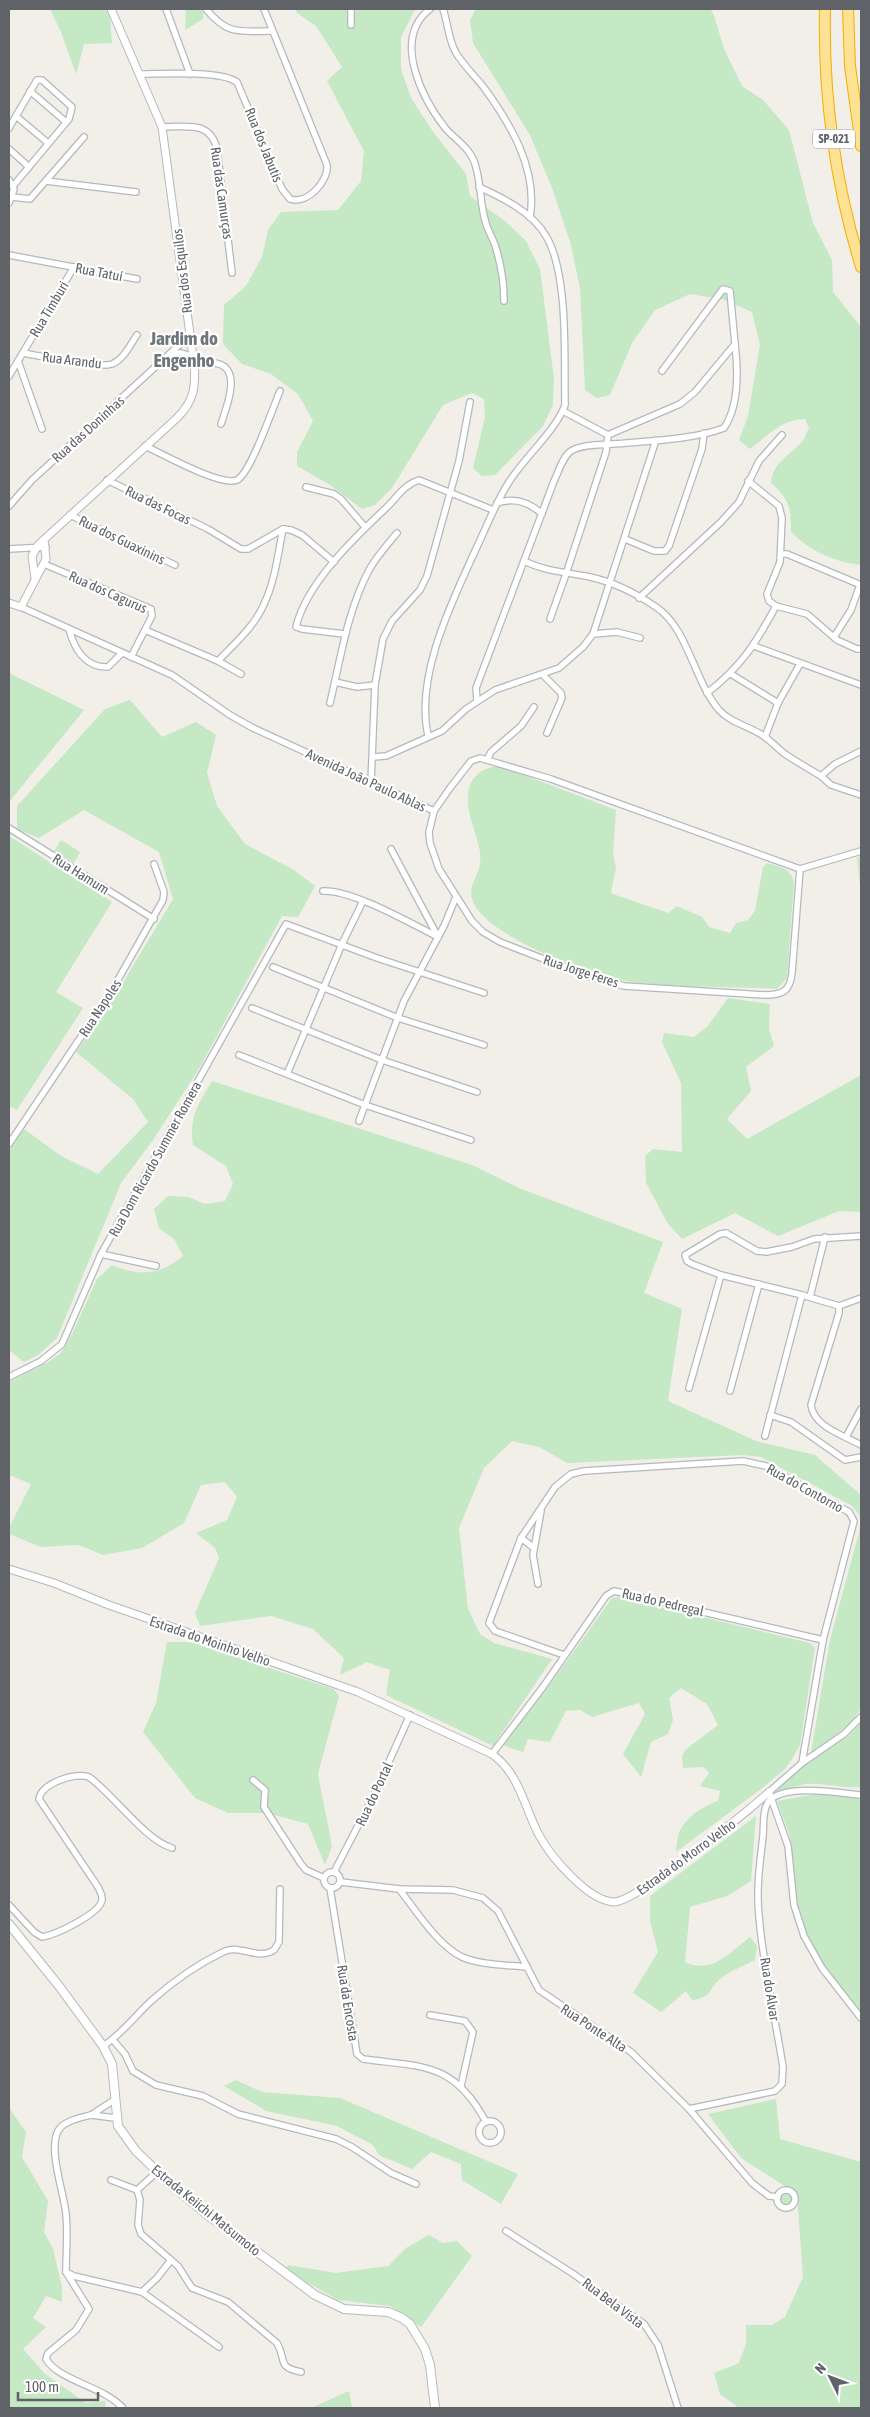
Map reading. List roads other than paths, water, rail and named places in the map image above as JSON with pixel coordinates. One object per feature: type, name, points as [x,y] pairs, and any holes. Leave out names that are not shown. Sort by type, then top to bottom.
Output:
[{"type":"highway","name":"SP-021","points":[[825,9],[829,103],[835,149],[845,206],[861,267]]},
{"type":"highway","name":"SP-021","points":[[848,9],[850,66],[861,146]]},
{"type":"main road","name":"Estrada Keiichi Matsumoto","points":[[9,1924],[59,1986],[103,2046],[112,2064],[115,2118],[120,2131],[158,2172],[206,2213],[270,2262],[332,2305],[354,2311],[388,2312],[410,2324],[425,2349],[430,2365],[435,2408]]},
{"type":"street","name":"Rua dos Esquilos","points":[[35,548],[45,543],[70,515],[177,418],[190,404],[195,390],[170,172],[162,127],[141,74],[111,9]]},
{"type":"street","points":[[166,9],[190,74]]},
{"type":"street","points":[[206,9],[225,28],[237,31],[272,31]]},
{"type":"street","name":"Rua dos Jabutis","points":[[141,74],[190,74],[230,78],[237,82],[282,189],[290,199],[299,200],[318,187],[327,174],[327,165],[264,9]]},
{"type":"street","points":[[351,9],[351,25]]},
{"type":"street","points":[[430,9],[418,23],[412,41],[412,58],[433,110],[446,129],[468,152],[475,163],[485,221],[504,274],[504,301]]},
{"type":"street","points":[[444,9],[447,30],[455,51],[488,94],[515,138],[531,185],[530,217]]},
{"type":"street","points":[[9,128],[35,82],[40,79],[70,104],[71,116],[13,186],[12,197],[9,203]]},
{"type":"street","points":[[30,91],[66,122]]},
{"type":"street","points":[[16,116],[48,143]]},
{"type":"street","name":"Rua das Camurças","points":[[162,127],[202,128],[209,131],[214,138],[217,149],[232,273]]},
{"type":"street","points":[[12,197],[30,199],[84,137]]},
{"type":"street","points":[[9,148],[29,167]]},
{"type":"street","points":[[9,180],[13,186]]},
{"type":"street","points":[[46,181],[136,192]]},
{"type":"street","points":[[428,736],[425,723],[426,698],[435,652],[460,583],[497,503],[509,482],[563,411],[564,366],[561,284],[555,254],[546,235],[530,217],[506,201],[479,188]]},
{"type":"street","name":"Rua Tatuí","points":[[9,255],[136,279]]},
{"type":"street","name":"Rua Timburi","points":[[9,376],[74,267]]},
{"type":"street","points":[[477,700],[476,688],[542,514],[567,455],[571,450],[606,444],[656,440],[704,433],[724,428],[729,420],[734,389],[735,344],[730,291],[723,290],[662,371]]},
{"type":"street","name":"Rua Arandu","points":[[23,353],[104,365],[119,360],[137,335]]},
{"type":"street","name":"Rua das Doninhas","points":[[9,506],[46,467],[189,336]]},
{"type":"street","points":[[608,435],[680,404],[695,392],[735,344]]},
{"type":"street","points":[[171,354],[180,353],[193,360],[216,363],[225,369],[231,377],[232,394],[221,424]]},
{"type":"street","points":[[18,361],[42,429]]},
{"type":"street","points":[[145,446],[218,479],[232,481],[238,479],[248,467],[280,391]]},
{"type":"street","points":[[371,783],[375,685],[383,639],[392,621],[420,590],[427,576],[466,434],[470,402]]},
{"type":"street","points":[[563,411],[608,435]]},
{"type":"street","points":[[625,539],[654,551],[664,551],[669,546],[702,449],[704,433]]},
{"type":"street","points":[[550,619],[566,574],[608,435]]},
{"type":"street","points":[[639,598],[721,522],[739,502],[759,460],[782,435]]},
{"type":"street","points":[[373,757],[386,756],[442,731],[477,700],[508,684],[543,675],[560,668],[570,660],[593,634],[625,539],[636,496],[656,440]]},
{"type":"street","name":"Rua das Focas","points":[[107,480],[208,529],[231,544],[248,550],[283,529]]},
{"type":"street","points":[[344,634],[311,631],[296,627],[303,607],[334,562],[365,527],[396,498],[401,490],[419,480],[486,509],[494,510]]},
{"type":"street","points":[[748,481],[779,506],[782,518],[781,554],[767,594],[769,601],[776,606],[807,614],[846,645],[861,649]]},
{"type":"street","points":[[306,487],[334,494],[342,499],[365,527]]},
{"type":"street","points":[[497,503],[518,500],[534,506],[542,514]]},
{"type":"street","name":"Rua dos Guaxinins","points":[[70,515],[175,566]]},
{"type":"street","points":[[218,661],[246,630],[264,604],[275,572],[283,529],[291,530],[302,536],[334,562]]},
{"type":"street","points":[[330,703],[344,634],[370,569],[397,533]]},
{"type":"street","points":[[21,607],[44,564],[45,543]]},
{"type":"street","points":[[9,549],[35,548],[32,556],[35,578]]},
{"type":"street","points":[[781,554],[787,554],[861,585],[851,610],[834,637]]},
{"type":"street","points":[[524,561],[539,568],[590,577],[610,583],[657,608],[670,620],[690,657],[706,693],[726,717],[765,737],[785,754],[831,784],[861,794]]},
{"type":"street","name":"Rua dos Cagurus","points":[[44,564],[148,607],[152,614],[131,657]]},
{"type":"street","name":"Avenida João Paulo Ablas","points":[[9,602],[181,680],[221,710],[253,728],[434,811],[471,761],[475,758],[488,758]]},
{"type":"street","points":[[706,693],[731,674],[754,646],[776,606]]},
{"type":"street","points":[[69,629],[78,652],[93,664],[108,667],[122,653]]},
{"type":"street","points":[[145,630],[218,661],[241,674]]},
{"type":"street","points":[[593,634],[617,632],[640,638]]},
{"type":"street","points":[[754,646],[861,685]]},
{"type":"street","points":[[765,737],[778,703],[800,664]]},
{"type":"street","points":[[731,674],[778,703]]},
{"type":"street","points":[[543,675],[561,693],[562,698],[547,732]]},
{"type":"street","points":[[335,682],[357,687],[375,685]]},
{"type":"street","points":[[534,706],[521,726],[491,752],[488,758],[800,869],[861,851]]},
{"type":"street","points":[[821,776],[835,764],[861,751]]},
{"type":"street","name":"Rua Jorge Feres","points":[[434,811],[430,824],[430,843],[439,869],[472,921],[491,938],[590,977],[639,988],[780,995],[788,989],[791,983],[800,869]]},
{"type":"street","name":"Rua Hamum","points":[[9,828],[154,919]]},
{"type":"street","points":[[390,849],[438,936]]},
{"type":"street","name":"Rua Napoles","points":[[9,1144],[111,992],[154,919],[164,896],[154,864]]},
{"type":"street","points":[[323,891],[332,890],[363,902],[438,936]]},
{"type":"street","points":[[359,1121],[398,1018],[456,897]]},
{"type":"street","points":[[287,1074],[342,944],[363,902]]},
{"type":"street","name":"Rua Dom Ricardo Summer Romera","points":[[9,1377],[41,1361],[62,1344],[101,1254],[286,924],[342,944]]},
{"type":"street","points":[[342,944],[484,993]]},
{"type":"street","points":[[273,967],[398,1018],[484,1045]]},
{"type":"street","points":[[252,1008],[382,1060],[477,1092]]},
{"type":"street","points":[[239,1055],[365,1106],[471,1140]]},
{"type":"street","points":[[861,1236],[825,1237],[766,1252],[757,1251],[726,1234],[720,1234],[685,1255],[688,1261],[720,1275],[802,1294],[839,1306],[861,1298]]},
{"type":"street","points":[[810,1297],[825,1237]]},
{"type":"street","points":[[101,1254],[156,1266]]},
{"type":"street","points":[[689,1388],[720,1275]]},
{"type":"street","points":[[730,1391],[758,1284]]},
{"type":"street","points":[[765,1436],[802,1294]]},
{"type":"street","points":[[839,1306],[839,1313],[811,1405],[812,1413],[818,1422],[861,1445]]},
{"type":"street","points":[[846,1437],[861,1409]]},
{"type":"street","points":[[770,1415],[791,1422],[845,1460],[861,1457]]},
{"type":"street","name":"Rua do Contorno","points":[[564,1655],[495,1631],[489,1623],[521,1538],[562,1479],[584,1471],[743,1461],[766,1466],[852,1515],[853,1528],[823,1640],[802,1763]]},
{"type":"street","points":[[538,1584],[533,1563],[541,1508]]},
{"type":"street","points":[[521,1538],[534,1548]]},
{"type":"street","name":"Estrada do Moinho Velho","points":[[9,1569],[358,1692],[410,1715]]},
{"type":"street","name":"Rua do Pedregal","points":[[492,1754],[606,1596],[614,1591],[823,1640]]},
{"type":"street","name":"Estrada do Morro Velho","points":[[410,1715],[492,1754],[505,1765],[514,1778],[537,1830],[554,1859],[590,1892],[612,1902],[629,1898],[649,1885],[770,1795]]},
{"type":"street","name":"Rua do Portal","points":[[334,1872],[357,1830],[410,1715]]},
{"type":"street","points":[[770,1795],[802,1763],[844,1734],[861,1717]]},
{"type":"street","points":[[9,1905],[34,1932],[42,1937],[57,1933],[83,1918],[100,1905],[102,1894],[39,1800],[42,1793],[68,1776],[83,1775],[89,1777],[152,1836],[172,1848]]},
{"type":"street","points":[[253,1780],[265,1790],[264,1807],[301,1864],[306,1870],[324,1878]]},
{"type":"street","points":[[770,1795],[818,1790],[861,1795]]},
{"type":"street","points":[[770,1795],[788,1846],[794,1905],[804,1936],[822,1968],[861,2018]]},
{"type":"street","name":"Rua do Alvar","points":[[689,2109],[775,2091],[782,2084],[783,2067],[758,1915],[765,1809],[770,1795]]},
{"type":"street","points":[[334,1872],[339,1875],[340,1882],[335,1888],[330,1888],[326,1886],[324,1878],[327,1873],[334,1872]]},
{"type":"street","name":"Rua Ponte Alta","points":[[340,1882],[399,1889],[453,1890],[483,1898],[498,1911],[536,1986],[544,1995],[632,2052],[689,2109],[752,2183],[769,2196],[778,2197]]},
{"type":"street","name":"Rua da Encosta","points":[[330,1888],[357,2054],[363,2059],[433,2070],[454,2080],[476,2104],[486,2122]]},
{"type":"street","points":[[103,2046],[113,2040],[151,2001],[217,1955],[232,1949],[260,1955],[274,1950],[279,1942],[280,1889]]},
{"type":"street","points":[[399,1889],[441,1941],[454,1953],[470,1959],[527,1967]]},
{"type":"street","points":[[430,2015],[465,2021],[473,2032],[461,2086]]},
{"type":"street","points":[[113,2040],[125,2054],[133,2071],[156,2084],[203,2096],[238,2114],[336,2139],[352,2147],[391,2174],[416,2184]]},
{"type":"street","points":[[91,2115],[114,2100]]},
{"type":"street","points":[[115,2118],[91,2115],[76,2118],[62,2126],[55,2138],[56,2157],[66,2216],[66,2272],[89,2309],[76,2330],[48,2353],[46,2359],[53,2369],[107,2394],[123,2408]]},
{"type":"street","points":[[137,2190],[158,2172]]},
{"type":"street","points":[[111,2180],[123,2183],[137,2190],[140,2200],[138,2225],[141,2234],[182,2271],[192,2288],[228,2302],[277,2343],[284,2366],[289,2370],[301,2372]]},
{"type":"street","name":"Rua Bela Vista","points":[[506,2231],[597,2290],[644,2324],[658,2345],[678,2408]]},
{"type":"street","points":[[142,2292],[157,2278],[171,2260]]},
{"type":"street","points":[[66,2272],[74,2276],[142,2292],[218,2347]]},
{"type":"district","name":"Jardim do Engenho","points":[[184,349]]}]
